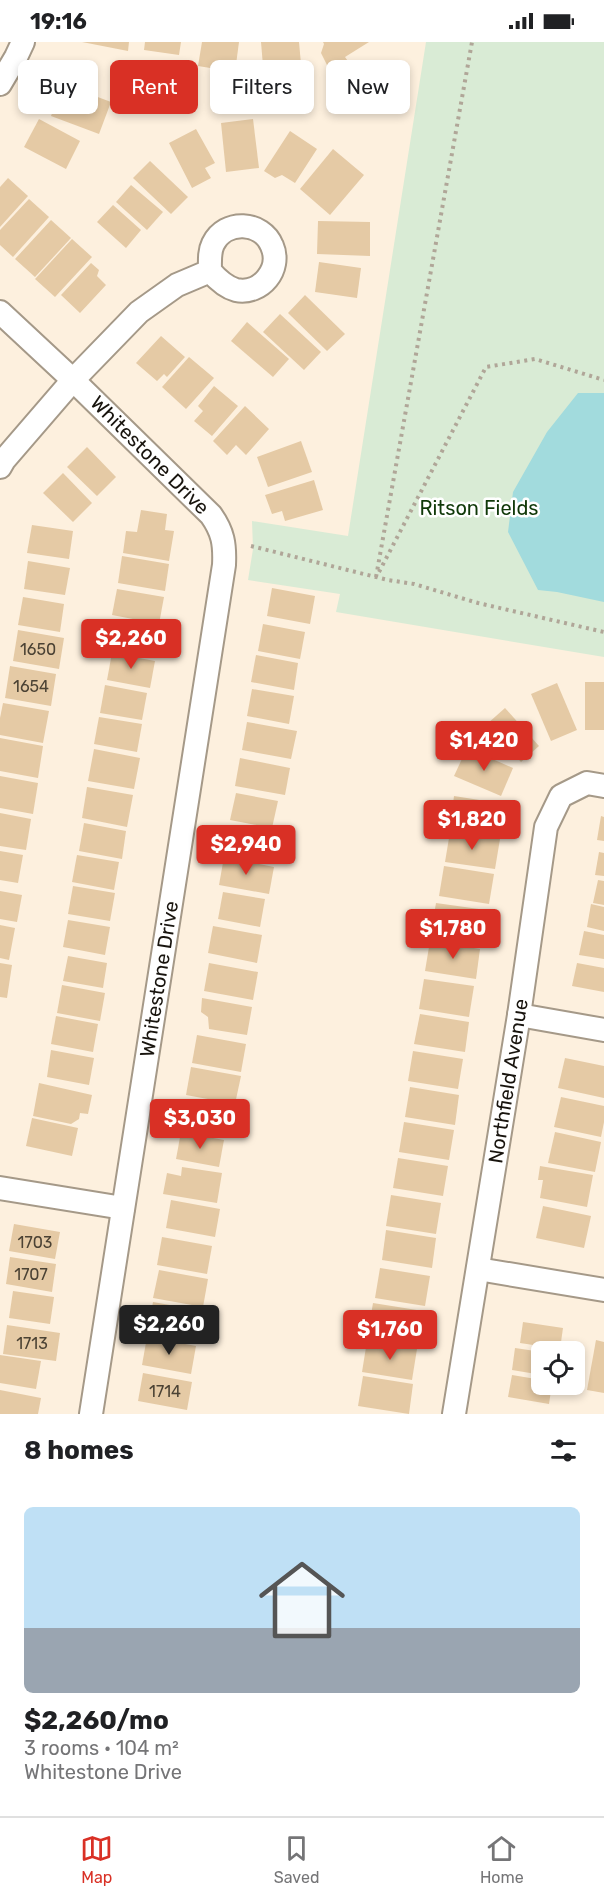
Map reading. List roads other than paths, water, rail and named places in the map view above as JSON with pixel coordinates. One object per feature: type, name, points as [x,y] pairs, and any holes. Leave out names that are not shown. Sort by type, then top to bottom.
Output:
[{"type":"street","points":[[0,84],[23,42]]},
{"type":"street","points":[[0,467],[73,380],[139,312],[177,285],[210,271]]},
{"type":"street","name":"Whitestone Drive","points":[[0,312],[211,515],[220,528],[225,549],[91,1414]]},
{"type":"street","name":"Northfield Avenue","points":[[454,1414],[519,1015],[546,827],[561,796],[587,783],[604,786]]},
{"type":"street","points":[[519,1015],[604,1029]]},
{"type":"street","points":[[0,1188],[123,1208]]},
{"type":"street","points":[[478,1269],[604,1290]]},
{"type":"water","points":[[578,393],[604,393],[604,602],[538,590],[508,532],[513,492],[547,432]]},
{"type":"park label","name":"Ritson Fields","points":[[479,508]]}]
